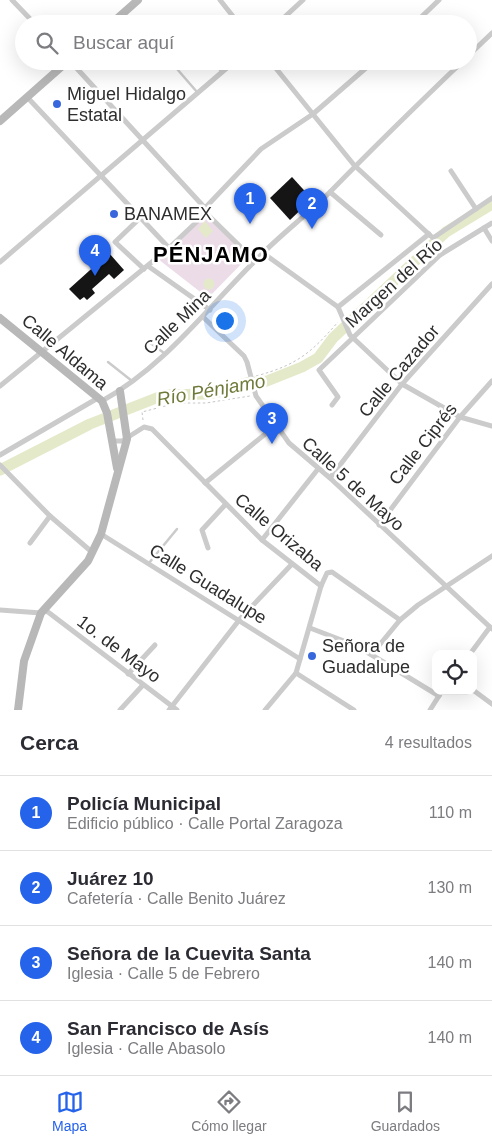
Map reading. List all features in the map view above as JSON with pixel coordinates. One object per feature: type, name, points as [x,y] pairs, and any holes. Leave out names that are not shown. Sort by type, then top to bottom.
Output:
[{"type":"street","points":[[12,0],[26,15]]},
{"type":"street","points":[[121,15],[138,0]]},
{"type":"street","points":[[220,0],[232,15]]},
{"type":"street","points":[[286,15],[303,0]]},
{"type":"street","points":[[423,15],[439,0]]},
{"type":"street","points":[[477,47],[492,33]]},
{"type":"street","points":[[0,120],[58,70]]},
{"type":"street","points":[[78,70],[144,140],[205,211],[255,260]]},
{"type":"street","points":[[0,262],[103,176],[224,70]]},
{"type":"street","points":[[277,70],[354,165],[431,236]]},
{"type":"street","points":[[0,386],[169,248],[261,150],[313,114],[364,70]]},
{"type":"street","name":"Calle Mina","points":[[0,455],[120,391],[133,382],[210,310],[263,252],[330,192],[354,165],[454,70]]},
{"type":"street","points":[[27,97],[169,248]]},
{"type":"street","points":[[451,172],[476,209]]},
{"type":"street","points":[[330,192],[381,235]]},
{"type":"street","points":[[338,307],[431,236],[492,198]]},
{"type":"street","points":[[141,217],[115,242],[146,268],[210,310]]},
{"type":"street","name":"Margen del Río","points":[[332,405],[338,397],[319,370],[351,336],[440,255],[492,223]]},
{"type":"street","points":[[484,228],[492,241]]},
{"type":"street","points":[[263,252],[338,307],[351,336],[402,384],[460,417],[492,426]]},
{"type":"street","name":"Calle Cazador","points":[[330,478],[402,384],[492,284]]},
{"type":"street","name":"Calle 5 de Mayo","points":[[203,317],[244,356],[250,370],[256,396],[289,444],[330,478],[491,628]]},
{"type":"street","name":"Calle Aldama","points":[[0,318],[100,400],[107,413],[117,470]]},
{"type":"street","name":"Calle Ciprés","points":[[379,525],[460,417],[492,381]]},
{"type":"street","points":[[18,710],[24,661],[42,611],[88,561],[101,534],[127,439],[120,391]]},
{"type":"street","points":[[205,483],[275,426]]},
{"type":"street","points":[[111,438],[117,443],[146,427]]},
{"type":"street","name":"Calle Orizaba","points":[[146,427],[262,540],[292,564],[321,586],[327,573],[332,572],[400,620]]},
{"type":"street","points":[[1,466],[12,480],[50,516],[93,553]]},
{"type":"street","points":[[262,540],[318,469]]},
{"type":"street","points":[[208,548],[202,530],[225,505]]},
{"type":"street","points":[[30,544],[50,516]]},
{"type":"street","name":"Calle Guadalupe","points":[[101,534],[240,619],[300,659]]},
{"type":"street","points":[[372,654],[400,620],[418,605],[492,556]]},
{"type":"street","points":[[170,708],[240,619],[292,564]]},
{"type":"street","points":[[266,710],[296,673],[321,586]]},
{"type":"street","points":[[0,610],[42,611]]},
{"type":"street","name":"1o. de Mayo","points":[[42,611],[143,685],[170,708],[177,710]]},
{"type":"street","points":[[310,628],[372,654],[432,688]]},
{"type":"street","points":[[473,650],[491,628]]},
{"type":"street","points":[[128,674],[155,645]]},
{"type":"street","points":[[296,673],[354,710]]},
{"type":"street","points":[[120,710],[143,685]]},
{"type":"street","points":[[477,693],[492,704]]},
{"type":"street","points":[[430,710],[440,695]]},
{"type":"lane","points":[[178,70],[198,93]]},
{"type":"lane","points":[[149,342],[165,354]]},
{"type":"lane","points":[[108,362],[133,382]]},
{"type":"lane","points":[[148,563],[177,529]]},
{"type":"path","points":[[250,370],[255,376],[297,362],[316,347],[339,321],[344,322]]},
{"type":"path","points":[[146,427],[142,412],[177,403],[206,403],[243,396],[256,396]]},
{"type":"shaded area","points":[[205,215],[249,256],[208,298],[158,259]]},
{"type":"shaded area","points":[[205,221],[213,231],[206,238],[198,229]]},
{"type":"shaded area","points":[[175,249],[182,257],[174,265],[166,257]]},
{"type":"shaded area","points":[[234,249],[242,256],[235,264],[227,256]]},
{"type":"shaded area","points":[[209,278],[215,284],[209,290],[203,284]]},
{"type":"building","points":[[292,177],[312,199],[290,220],[270,198]]},
{"type":"building","points":[[109,253],[124,270],[114,279],[109,274],[92,289],[95,293],[87,300],[84,297],[80,300],[69,289]]},
{"type":"waterway","name":"Río Pénjamo","points":[[0,470],[90,424],[164,395],[206,394],[224,391],[246,383],[267,381],[302,367],[318,358],[333,338],[446,232],[492,204]]},
{"type":"place","name":"Miguel Hidalgo Estatal","points":[[57,104]]},
{"type":"place","name":"BANAMEX","points":[[114,214]]},
{"type":"place","name":"Policía Municipal","points":[[250,224]]},
{"type":"place","name":"Juárez 10","points":[[312,229]]},
{"type":"place","name":"San Francisco de Asís","points":[[95,276]]},
{"type":"place","name":"Señora de la Cuevita Santa","points":[[272,444]]},
{"type":"place","name":"Señora de Guadalupe","points":[[312,656]]},
{"type":"district","name":"PÉNJAMO","points":[[211,254]]}]
